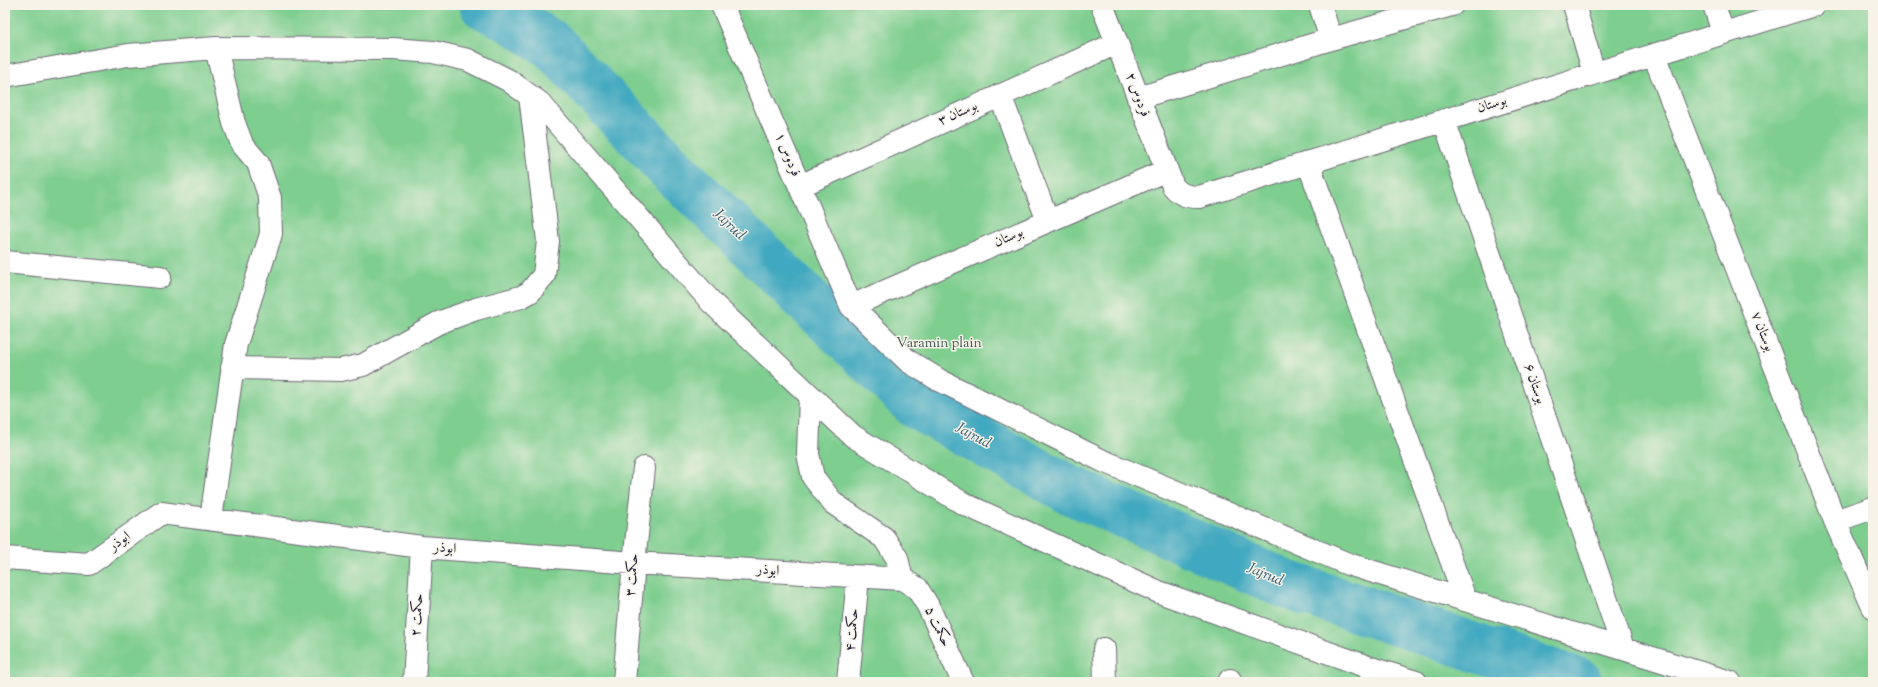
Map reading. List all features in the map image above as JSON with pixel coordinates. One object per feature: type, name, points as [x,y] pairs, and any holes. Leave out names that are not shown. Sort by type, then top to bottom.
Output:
[{"type":"street","name":"فردوس ۱","points":[[722,5],[851,306]]},
{"type":"street","name":"فردوس ۲","points":[[1102,5],[1170,178]]},
{"type":"street","points":[[1320,5],[1331,39]]},
{"type":"street","points":[[1138,98],[1331,39],[1452,5]]},
{"type":"street","points":[[1574,5],[1594,74]]},
{"type":"street","points":[[1714,5],[1723,33]]},
{"type":"street","name":"بوستان","points":[[851,306],[1048,221],[1170,178],[1178,193],[1189,197],[1199,197],[1814,5]]},
{"type":"street","name":"بوستان ۳","points":[[800,186],[1117,43]]},
{"type":"street","points":[[211,519],[236,344],[271,234],[270,198],[258,163],[242,144],[234,123],[216,48]]},
{"type":"street","points":[[5,76],[128,55],[216,48],[346,48],[433,52],[468,60],[508,80],[540,103],[712,303],[853,436],[964,504],[1159,592],[1371,668],[1416,682]]},
{"type":"street","name":"بوستان ۷","points":[[1654,55],[1835,521],[1873,608]]},
{"type":"street","points":[[1000,95],[1048,221]]},
{"type":"street","points":[[232,368],[341,370],[363,366],[438,323],[476,309],[521,297],[530,292],[544,275],[548,241],[530,96]]},
{"type":"street","name":"بوستان ۶","points":[[1444,120],[1623,648]]},
{"type":"street","points":[[1308,162],[1465,599]]},
{"type":"street","points":[[5,262],[160,277]]},
{"type":"street","points":[[851,306],[908,361],[939,380],[1103,460],[1348,564],[1730,682]]},
{"type":"street","points":[[810,396],[808,454],[813,477],[833,503],[884,538],[897,558],[902,579]]},
{"type":"street","name":"حکمت ۳","points":[[624,682],[644,468]]},
{"type":"street","points":[[1835,521],[1873,508]]},
{"type":"street","name":"ابوذر","points":[[5,558],[89,564],[161,513],[422,547],[634,563],[902,579]]},
{"type":"street","name":"حکمت ۲","points":[[414,682],[422,547]]},
{"type":"street","name":"حکمت ۴","points":[[848,682],[858,577]]},
{"type":"street","name":"حکمت ۵","points":[[902,579],[917,588],[928,606],[964,682]]},
{"type":"street","points":[[1104,649],[1105,682]]},
{"type":"green space","name":"Varamin plain","points":[[5,5],[1873,5],[1873,682],[5,682]]},
{"type":"waterway","name":"Jajrud","points":[[484,5],[513,20],[552,45],[674,172],[917,405],[1068,489],[1285,584],[1578,682]]}]
